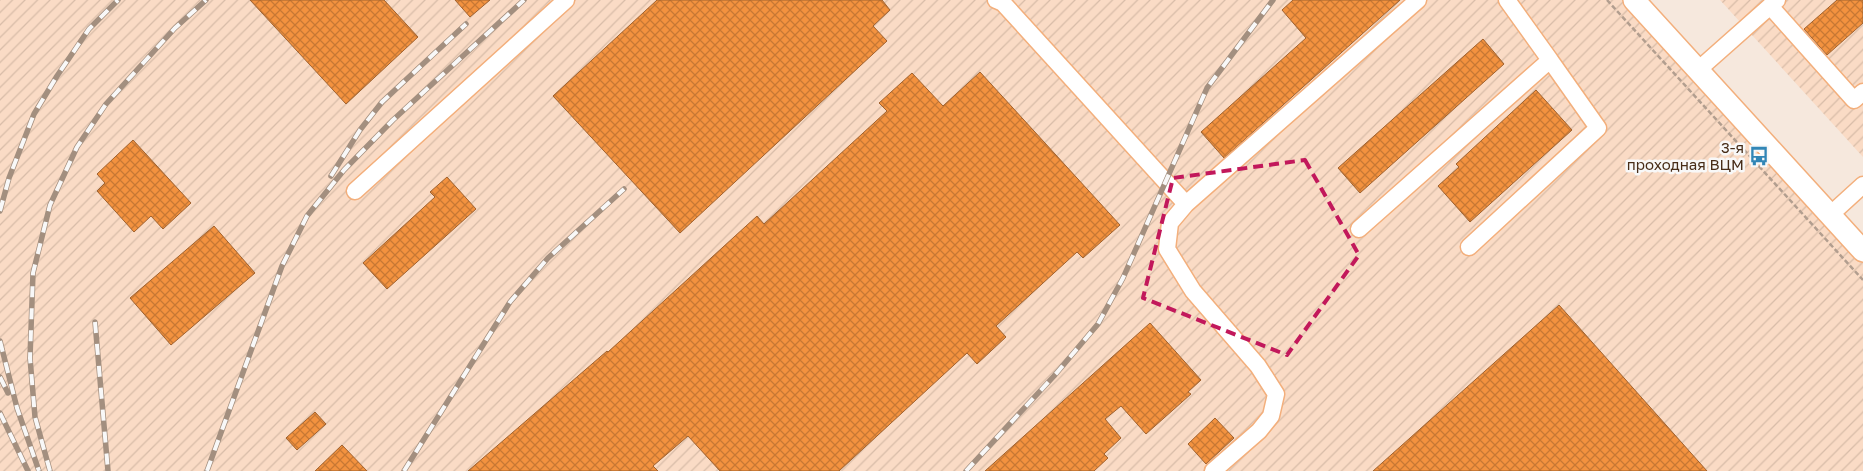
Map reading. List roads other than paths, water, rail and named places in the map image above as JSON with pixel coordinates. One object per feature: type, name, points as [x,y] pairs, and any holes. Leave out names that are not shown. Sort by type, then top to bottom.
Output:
[{"type":"main road","points":[[1634,0],[1863,251]]},
{"type":"street","points":[[355,191],[566,0]]},
{"type":"street","points":[[996,0],[1003,3],[1186,204]]},
{"type":"street","points":[[1213,471],[1259,431],[1271,416],[1276,394],[1258,366],[1193,292],[1167,249],[1170,223],[1186,204],[1418,0]]},
{"type":"street","points":[[1470,247],[1598,128],[1507,0]]},
{"type":"street","points":[[1698,70],[1773,3],[1854,100],[1863,92]]},
{"type":"street","points":[[1359,229],[1550,60]]},
{"type":"street","points":[[1830,215],[1863,185]]},
{"type":"railway","points":[[0,211],[9,178],[34,114],[89,29],[118,0]]},
{"type":"railway","points":[[50,471],[35,417],[30,358],[33,273],[50,205],[77,147],[106,104],[175,28],[206,0]]},
{"type":"railway","points":[[207,471],[282,266],[307,216],[344,170],[393,120],[524,0]]},
{"type":"railway","points":[[966,471],[1054,376],[1098,324],[1123,278],[1207,88],[1273,0]]},
{"type":"railway","points":[[331,176],[360,130],[382,102],[466,24]]},
{"type":"railway","points":[[404,471],[510,302],[548,258],[624,189]]},
{"type":"railway","points":[[95,322],[108,471]]},
{"type":"railway","points":[[0,341],[17,408],[39,471]]},
{"type":"railway","points":[[0,377],[8,393]]},
{"type":"railway","points":[[0,413],[28,471]]},
{"type":"place","name":"3-я проходная ВЦМ","points":[[1759,156]]}]
